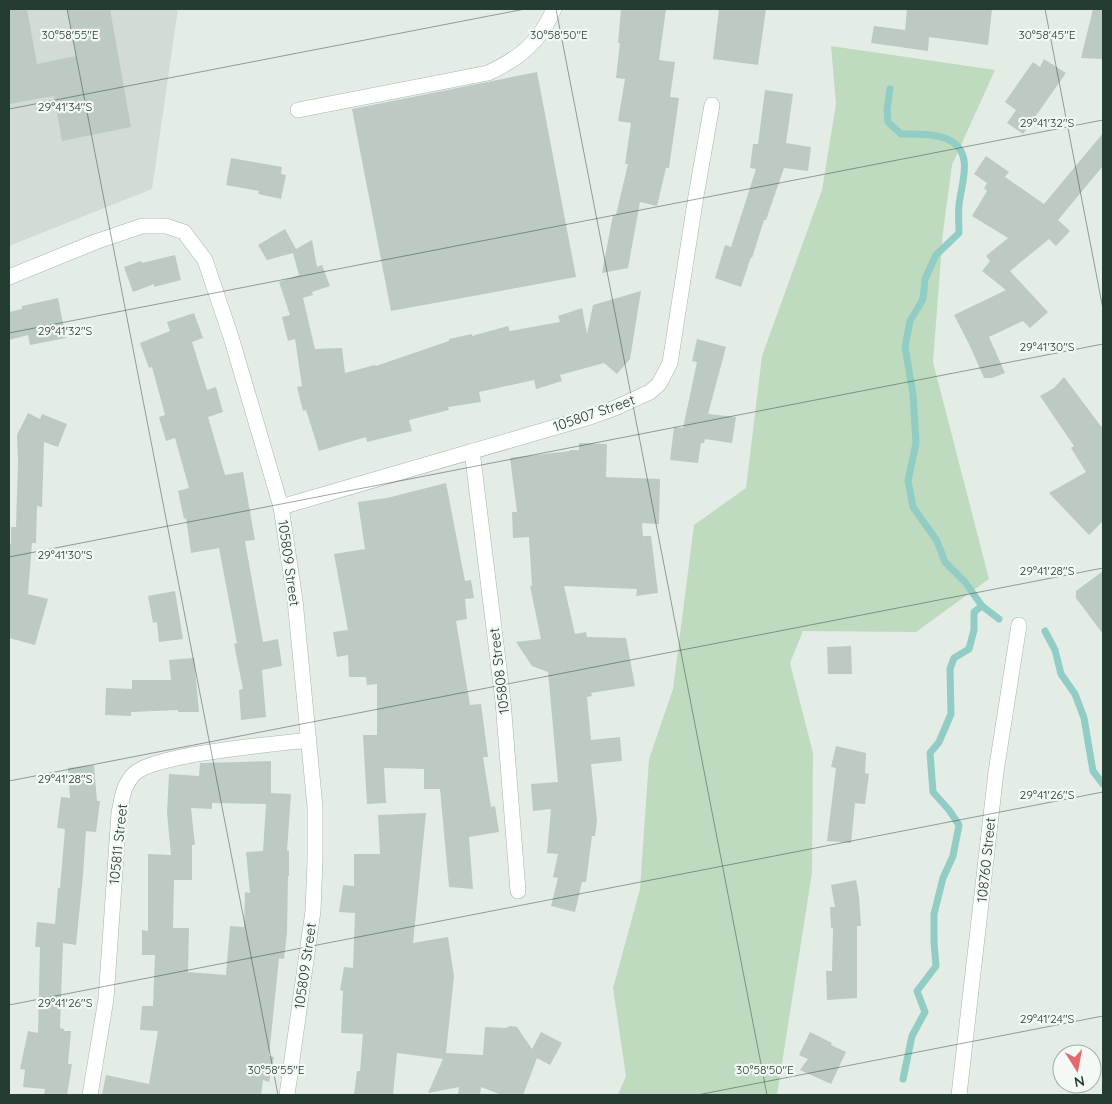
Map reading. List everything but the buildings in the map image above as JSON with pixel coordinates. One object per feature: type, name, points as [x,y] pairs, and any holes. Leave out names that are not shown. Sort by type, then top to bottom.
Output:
[{"type":"street","points":[[298,110],[488,73],[509,64],[532,45],[547,26],[554,9]]},
{"type":"street","name":"105807 Street","points":[[281,507],[616,408],[637,399],[659,384],[670,363],[712,105]]},
{"type":"street","name":"105809 Street","points":[[9,277],[95,242],[142,226],[166,226],[184,232],[205,260],[231,337],[281,507],[296,600],[315,807],[315,860],[313,911],[287,1095]]},
{"type":"street","name":"105808 Street","points":[[472,451],[503,701],[518,891]]},
{"type":"street","name":"108760 Street","points":[[959,1095],[996,772],[1019,625]]},
{"type":"street","name":"105811 Street","points":[[90,1095],[106,999],[116,849],[124,789],[134,774],[151,765],[178,758],[309,740]]},
{"type":"shaded area","points":[[9,9],[178,9],[152,189],[9,246]]},
{"type":"green space","points":[[831,46],[995,70],[952,165],[943,232],[933,362],[989,579],[916,632],[803,631],[790,663],[813,753],[812,873],[777,1095],[618,1095],[626,1076],[613,988],[640,889],[649,759],[673,689],[694,525],[746,488],[762,356],[822,190],[836,104]]},
{"type":"waterway","points":[[890,89],[887,109],[888,122],[901,134],[933,135],[951,141],[958,147],[964,162],[959,208],[959,233],[936,255],[925,279],[923,299],[910,321],[905,347],[913,394],[916,443],[908,481],[913,507],[937,541],[945,562],[965,582],[982,606],[999,619]]},
{"type":"waterway","points":[[903,1079],[912,1036],[925,1012],[917,991],[936,966],[934,914],[943,878],[953,856],[959,825],[933,792],[930,753],[939,742],[951,714],[950,669],[954,658],[969,649],[974,630],[974,612],[982,606]]},
{"type":"waterway","points":[[1045,631],[1055,650],[1061,674],[1075,694],[1084,718],[1093,771],[1103,784]]}]
